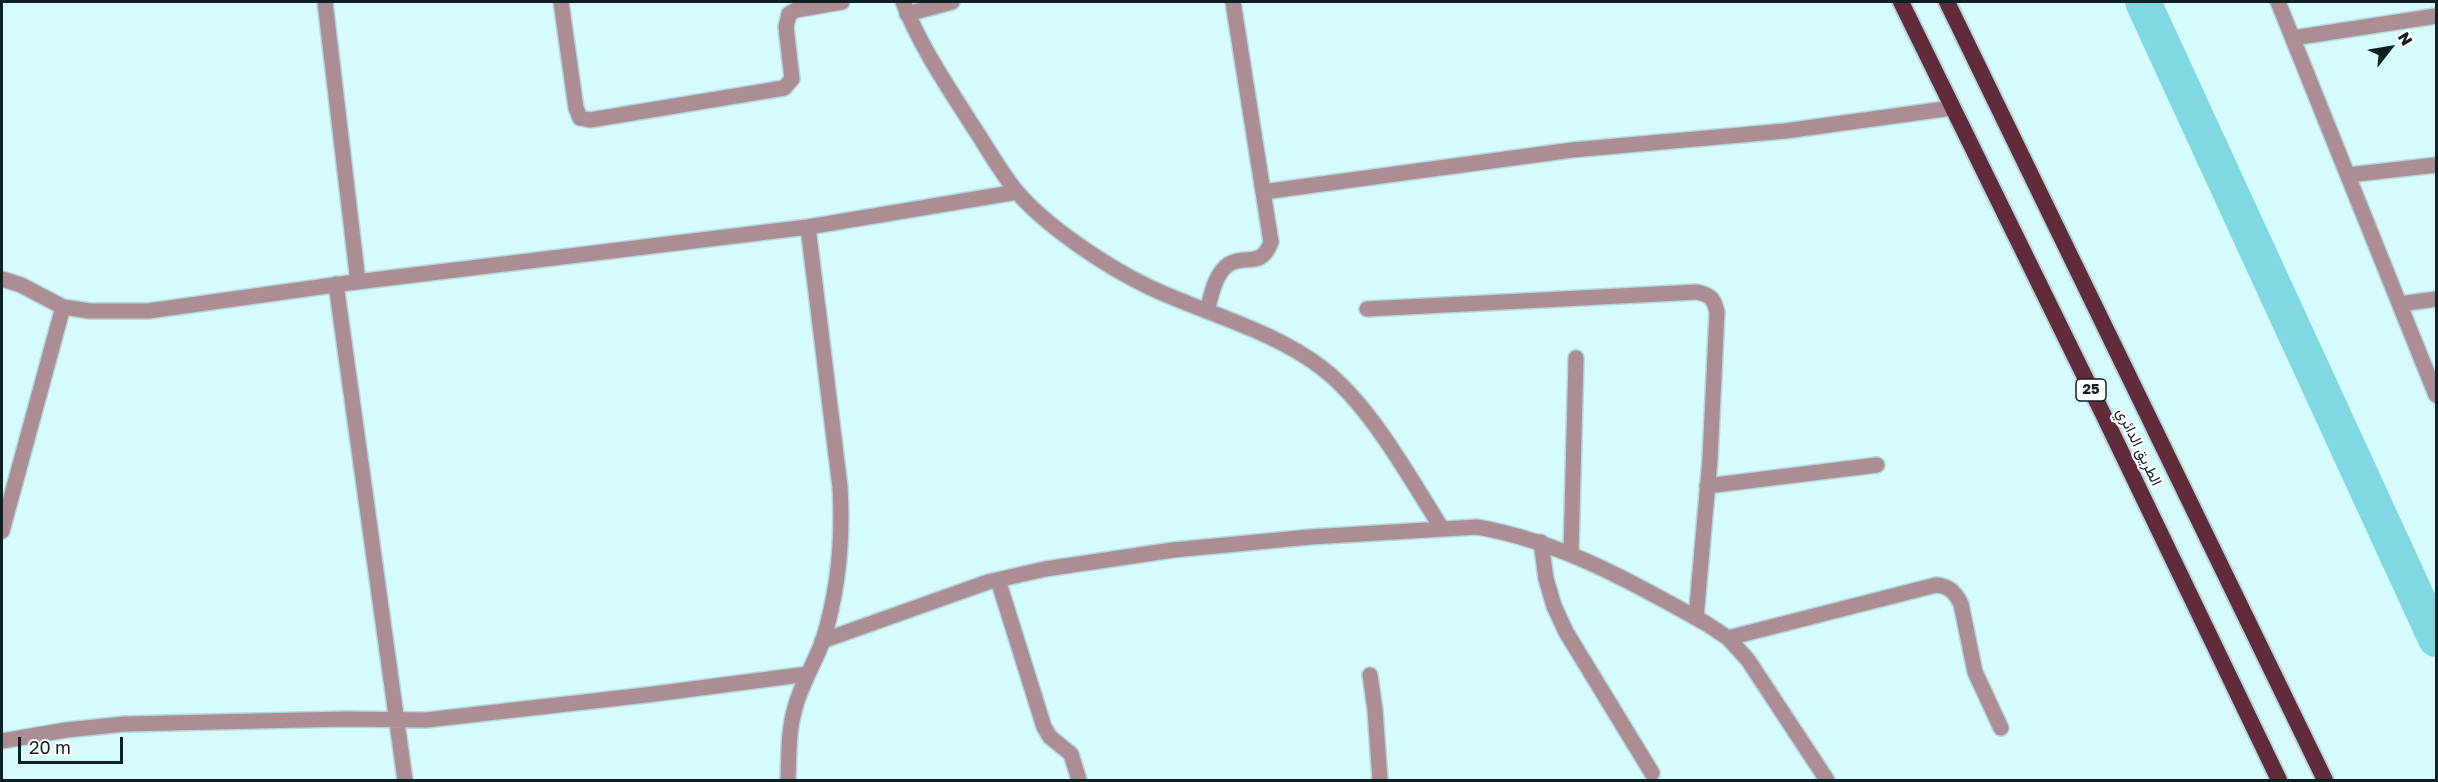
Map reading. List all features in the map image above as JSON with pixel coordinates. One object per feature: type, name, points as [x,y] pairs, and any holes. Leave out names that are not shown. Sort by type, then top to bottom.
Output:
[{"type":"highway","name":"الطريق الدائري","points":[[1900,2],[2108,424],[2279,780]]},
{"type":"highway","name":"الطريق الدائري","points":[[1947,2],[2325,780]]},
{"type":"street","points":[[325,2],[358,282]]},
{"type":"street","points":[[561,2],[576,108],[580,118],[590,120],[784,88],[792,79],[786,27],[789,14],[796,10],[842,2]]},
{"type":"street","points":[[952,2],[905,8],[947,86],[1017,192],[1053,225],[1122,272],[1149,287],[1300,352],[1337,381],[1355,400],[1395,455],[1441,527]]},
{"type":"street","points":[[1208,311],[1212,290],[1229,264],[1260,258],[1267,251],[1270,242],[1233,2]]},
{"type":"street","points":[[2278,2],[2436,395]]},
{"type":"street","points":[[2293,38],[2436,16]]},
{"type":"street","points":[[1263,192],[1572,150],[1785,131],[1952,108]]},
{"type":"street","points":[[2348,175],[2436,165]]},
{"type":"street","points":[[2,279],[21,285],[63,307],[90,311],[148,310],[336,284],[808,227],[1017,192]]},
{"type":"street","points":[[788,780],[795,707],[822,641],[833,594],[841,508],[808,227]]},
{"type":"street","points":[[336,284],[405,780]]},
{"type":"street","points":[[1367,309],[1697,291],[1708,294],[1714,299],[1718,312],[1696,618]]},
{"type":"street","points":[[2400,304],[2436,299]]},
{"type":"street","points":[[2,531],[63,307]]},
{"type":"street","points":[[1571,554],[1576,358]]},
{"type":"street","points":[[1707,486],[1877,465]]},
{"type":"street","points":[[822,641],[998,580],[1045,569],[1173,550],[1441,527],[1477,526],[1541,542],[1571,554],[1696,618],[1728,639],[1758,674],[1827,780]]},
{"type":"street","points":[[1541,542],[1546,579],[1554,606],[1566,632],[1652,773]]},
{"type":"street","points":[[998,580],[1044,727],[1050,737],[1071,754],[1079,780]]},
{"type":"street","points":[[1728,639],[1936,585],[1945,586],[1956,594],[1961,604],[1975,672],[1990,709],[2001,728]]},
{"type":"street","points":[[2,741],[66,730],[125,724],[345,719],[426,720],[808,674]]},
{"type":"street","points":[[1370,675],[1376,710],[1380,780]]},
{"type":"waterway","points":[[2143,2],[2436,639]]}]
